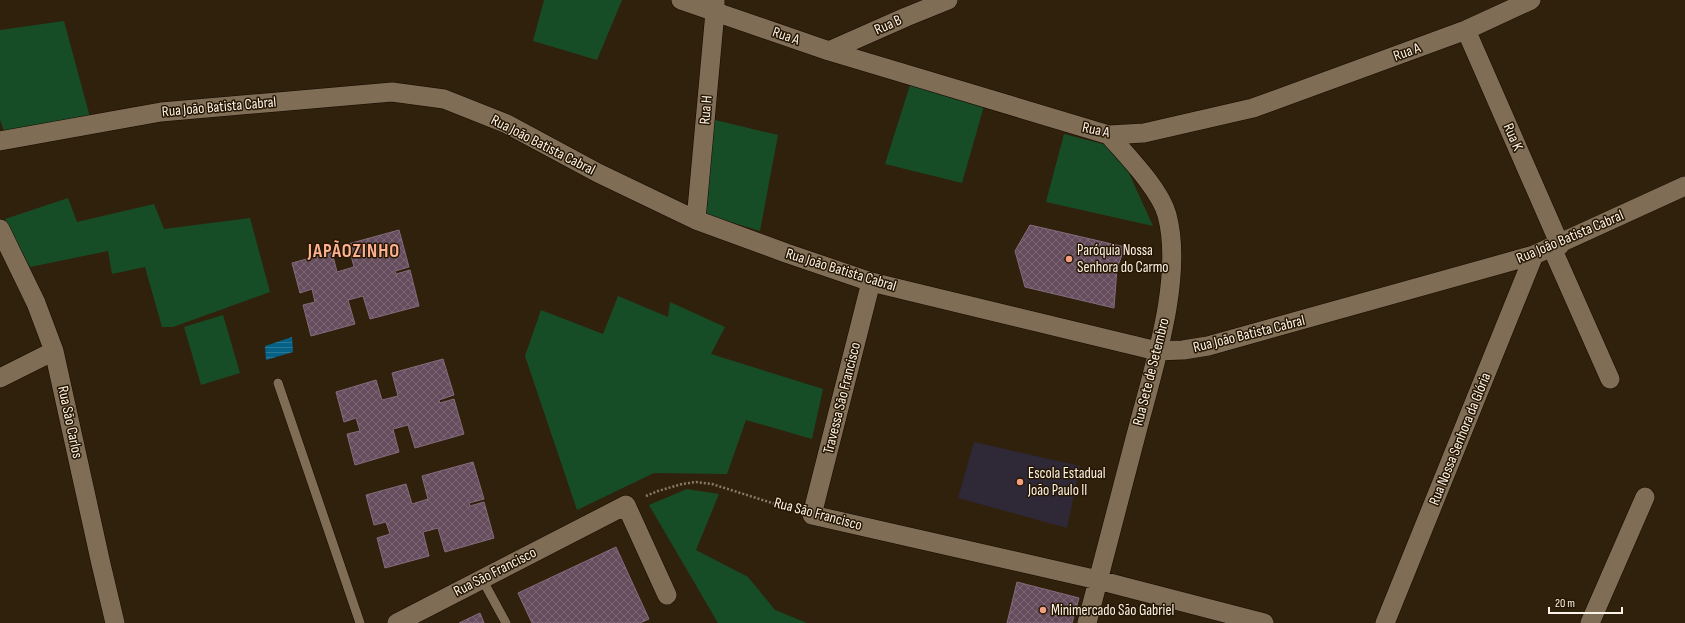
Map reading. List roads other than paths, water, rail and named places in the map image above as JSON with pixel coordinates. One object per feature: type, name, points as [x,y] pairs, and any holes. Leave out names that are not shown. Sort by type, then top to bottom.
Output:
[{"type":"street","name":"Rua A","points":[[681,0],[715,6],[829,51],[1109,135],[1144,133],[1253,108],[1466,30],[1531,0]]},
{"type":"street","name":"Rua B","points":[[829,51],[905,8],[948,0]]},
{"type":"street","name":"Rua H","points":[[696,220],[715,6]]},
{"type":"street","name":"Rua K","points":[[1466,30],[1610,379]]},
{"type":"street","name":"Rua João Batista Cabral","points":[[0,141],[161,112],[392,92],[444,99],[507,124],[598,173],[696,220],[786,253],[871,282],[1157,351],[1183,350],[1208,346],[1534,255],[1685,186]]},
{"type":"street","name":"Rua Sete de Setembro","points":[[1087,623],[1157,351],[1171,279],[1172,253],[1167,216],[1162,202],[1143,175],[1109,135]]},
{"type":"street","name":"Rua São Carlos","points":[[0,229],[36,302],[54,351],[100,564],[115,623]]},
{"type":"street","name":"Rua Nossa Senhora da Glória","points":[[1385,623],[1534,255]]},
{"type":"street","name":"Travessa São Francisco","points":[[812,515],[871,282]]},
{"type":"street","points":[[0,378],[54,351]]},
{"type":"street","points":[[1590,623],[1645,497]]},
{"type":"street","name":"Rua São Francisco","points":[[396,623],[626,506],[668,595]]},
{"type":"street","name":"Rua São Francisco","points":[[812,515],[1098,580],[1264,623]]},
{"type":"lane","points":[[278,383],[360,623]]},
{"type":"lane","points":[[482,579],[506,623]]},
{"type":"water","points":[[292,337],[293,352],[266,360],[265,346]]},
{"type":"place","name":"Paróquia Nossa Senhora do Carmo","points":[[1069,259]]},
{"type":"place","name":"Escola Estadual João Paulo II","points":[[1020,482]]},
{"type":"place","name":"Minimercado São Gabriel","points":[[1043,610]]},
{"type":"district","name":"JAPÃOZINHO","points":[[354,251]]}]
